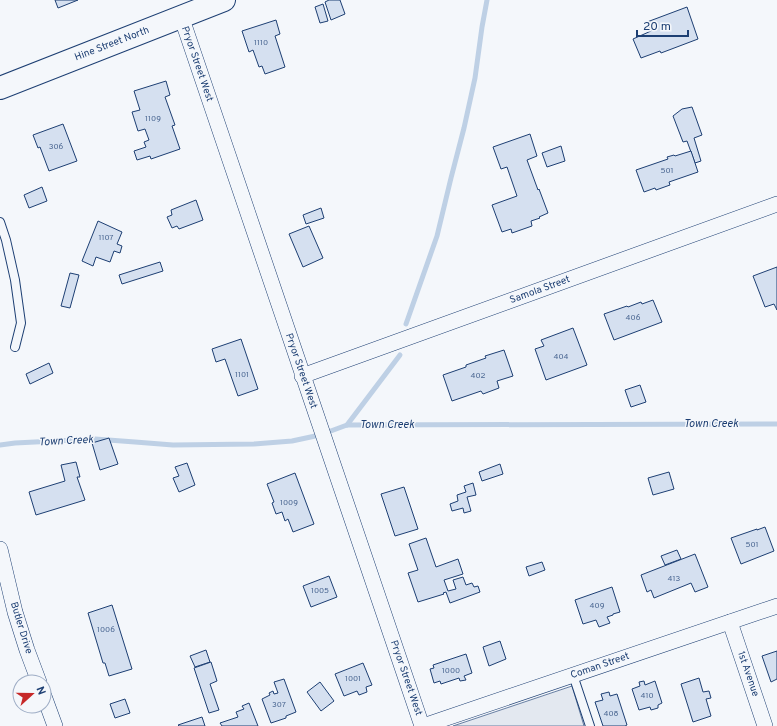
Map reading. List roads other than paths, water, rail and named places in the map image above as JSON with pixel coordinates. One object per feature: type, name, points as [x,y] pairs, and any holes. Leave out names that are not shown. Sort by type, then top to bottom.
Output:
[{"type":"street","name":"Hine Street North","points":[[0,88],[224,0]]},
{"type":"street","name":"Pryor Street West","points":[[181,16],[422,726]]},
{"type":"street","name":"Samola Street","points":[[302,376],[777,204]]},
{"type":"street","name":"Butler Drive","points":[[0,549],[15,612],[36,674]]},
{"type":"street","name":"Coman Street","points":[[422,726],[777,606]]},
{"type":"street","name":"1st Avenue","points":[[730,622],[765,726]]},
{"type":"street","points":[[51,714],[55,726]]},
{"type":"lane","points":[[0,222],[6,240],[15,280],[20,316],[20,324],[15,347]]},
{"type":"lane","points":[[574,675],[590,726]]},
{"type":"waterway","points":[[406,324],[437,236],[475,78],[487,0]]},
{"type":"waterway","points":[[347,425],[400,355]]},
{"type":"waterway","name":"Town Creek","points":[[0,445],[95,439],[173,445],[254,444],[292,441],[320,435],[347,425],[777,424]]}]
